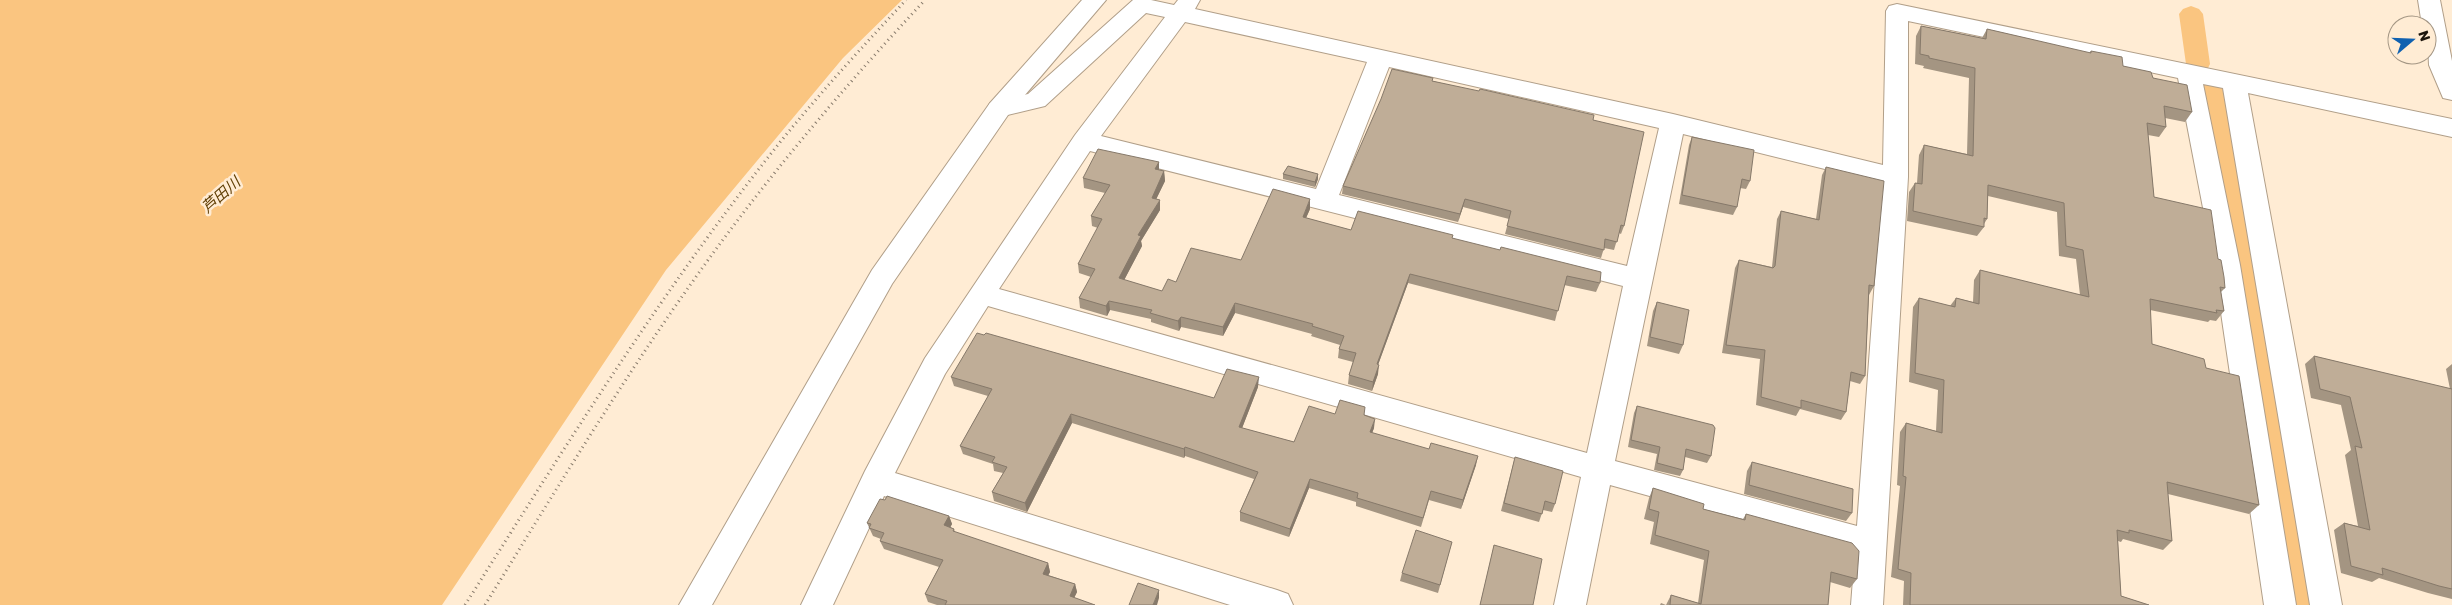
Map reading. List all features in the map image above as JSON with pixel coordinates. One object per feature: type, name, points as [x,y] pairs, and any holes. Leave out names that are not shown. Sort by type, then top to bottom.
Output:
[{"type":"street","points":[[695,605],[882,277],[999,109],[1095,0]]},
{"type":"street","points":[[2429,0],[2441,65],[2452,92]]},
{"type":"street","points":[[999,109],[1036,100],[1143,3],[1184,7],[1381,57],[1673,123],[1895,178]]},
{"type":"street","points":[[817,605],[876,480],[935,366],[980,294],[1084,141],[1184,7]]},
{"type":"street","points":[[1867,605],[1895,178],[1897,11],[2452,128]]},
{"type":"street","points":[[1324,201],[1381,57]]},
{"type":"street","points":[[2189,73],[2227,266],[2280,605]]},
{"type":"street","points":[[2234,82],[2326,605]]},
{"type":"street","points":[[1570,605],[1638,279],[1673,123]]},
{"type":"street","points":[[1084,141],[1638,279]]},
{"type":"street","points":[[980,294],[1598,470],[1871,544]]},
{"type":"street","points":[[876,480],[1277,605]]},
{"type":"path","points":[[466,605],[606,382],[694,253],[797,121],[906,0]]},
{"type":"path","points":[[485,605],[611,403],[704,266],[807,131],[868,61],[925,0]]},
{"type":"water","name":"芦田川","points":[[0,0],[902,0],[843,58],[666,270],[442,605],[0,605]]},
{"type":"building","points":[[1921,26],[1986,39],[1987,29],[2091,53],[2091,51],[2122,57],[2123,66],[2151,72],[2153,78],[2187,85],[2192,112],[2164,106],[2166,127],[2147,123],[2154,197],[2211,210],[2218,259],[2221,260],[2224,277],[2225,288],[2220,287],[2224,311],[2216,310],[2217,313],[2150,299],[2152,344],[2204,359],[2206,368],[2239,376],[2259,505],[2167,482],[2172,541],[2129,530],[2129,533],[2117,530],[2121,596],[2149,605],[1910,605],[1911,573],[1898,569],[1906,477],[1903,476],[1906,423],[1942,433],[1944,380],[1915,373],[1919,298],[1955,307],[1956,298],[1979,304],[1980,270],[2089,297],[2083,250],[2066,246],[2064,203],[1988,185],[1987,219],[1984,218],[1984,227],[1913,211],[1915,183],[1922,184],[1924,145],[1973,156],[1975,68],[1929,58],[1929,56],[1920,54]]},
{"type":"building","points":[[1392,69],[1433,78],[1432,81],[1479,91],[1480,89],[1594,115],[1593,120],[1644,132],[1624,226],[1621,225],[1617,242],[1605,239],[1604,250],[1507,226],[1511,211],[1465,199],[1460,214],[1343,186]]},
{"type":"building","points":[[1692,137],[1754,150],[1750,181],[1742,179],[1737,207],[1682,195]]},
{"type":"building","points":[[1098,149],[1159,162],[1155,169],[1164,171],[1152,198],[1160,200],[1138,235],[1141,236],[1119,278],[1162,291],[1168,279],[1176,282],[1191,248],[1241,260],[1273,189],[1310,199],[1303,217],[1351,230],[1358,211],[1453,235],[1452,238],[1500,250],[1501,247],[1601,272],[1600,283],[1567,276],[1558,311],[1410,274],[1377,364],[1379,365],[1373,382],[1349,375],[1356,353],[1339,349],[1344,336],[1312,326],[1313,324],[1235,303],[1223,327],[1181,317],[1178,321],[1150,313],[1152,310],[1109,301],[1106,306],[1079,298],[1095,269],[1078,264],[1102,219],[1091,216],[1110,185],[1083,178]]},
{"type":"building","points":[[1288,166],[1318,174],[1315,182],[1283,174]]},
{"type":"building","points":[[1826,167],[1884,181],[1874,286],[1869,285],[1865,376],[1851,372],[1846,412],[1801,400],[1801,408],[1761,397],[1765,350],[1726,345],[1739,260],[1773,268],[1775,266],[1781,211],[1819,220]]},
{"type":"building","points":[[1657,302],[1689,310],[1683,345],[1650,337]]},
{"type":"building","points":[[977,333],[984,335],[986,333],[1214,398],[1227,369],[1259,377],[1239,427],[1294,442],[1309,406],[1335,414],[1340,400],[1365,407],[1364,415],[1375,419],[1370,432],[1429,449],[1431,443],[1478,456],[1463,500],[1431,491],[1423,518],[1357,498],[1358,493],[1310,479],[1290,529],[1240,512],[1258,472],[1185,447],[1184,449],[1071,414],[1025,503],[992,492],[1007,467],[992,462],[995,457],[960,446],[992,389],[951,377]]},
{"type":"building","points":[[2314,356],[2452,389],[2452,589],[2382,568],[2383,575],[2351,566],[2344,523],[2370,530],[2355,446],[2362,448],[2350,397],[2320,389]]},
{"type":"building","points":[[1637,406],[1713,425],[1715,428],[1711,456],[1686,449],[1683,470],[1657,463],[1660,447],[1631,440]]},
{"type":"building","points":[[1515,457],[1563,471],[1555,504],[1545,501],[1542,514],[1504,503]]},
{"type":"building","points":[[1752,462],[1853,489],[1852,513],[1749,485]]},
{"type":"building","points":[[1653,488],[1704,504],[1703,509],[1745,520],[1746,514],[1852,543],[1859,551],[1857,579],[1831,572],[1828,605],[1670,605],[1671,595],[1701,604],[1709,551],[1655,535],[1659,512],[1649,509]]},
{"type":"building","points":[[887,496],[949,516],[944,525],[954,529],[953,531],[1048,563],[1043,574],[1075,584],[1070,596],[1095,605],[945,605],[947,601],[925,594],[943,560],[880,541],[884,533],[869,528],[871,524],[867,523],[880,499],[885,500]]},
{"type":"building","points":[[1416,530],[1452,542],[1440,585],[1402,573]]},
{"type":"building","points":[[1494,545],[1542,559],[1533,605],[1480,605]]},
{"type":"building","points":[[1138,583],[1159,590],[1153,605],[1129,605]]},
{"type":"waterway","points":[[2191,14],[2198,64]]},
{"type":"waterway","points":[[2214,88],[2304,605]]}]
